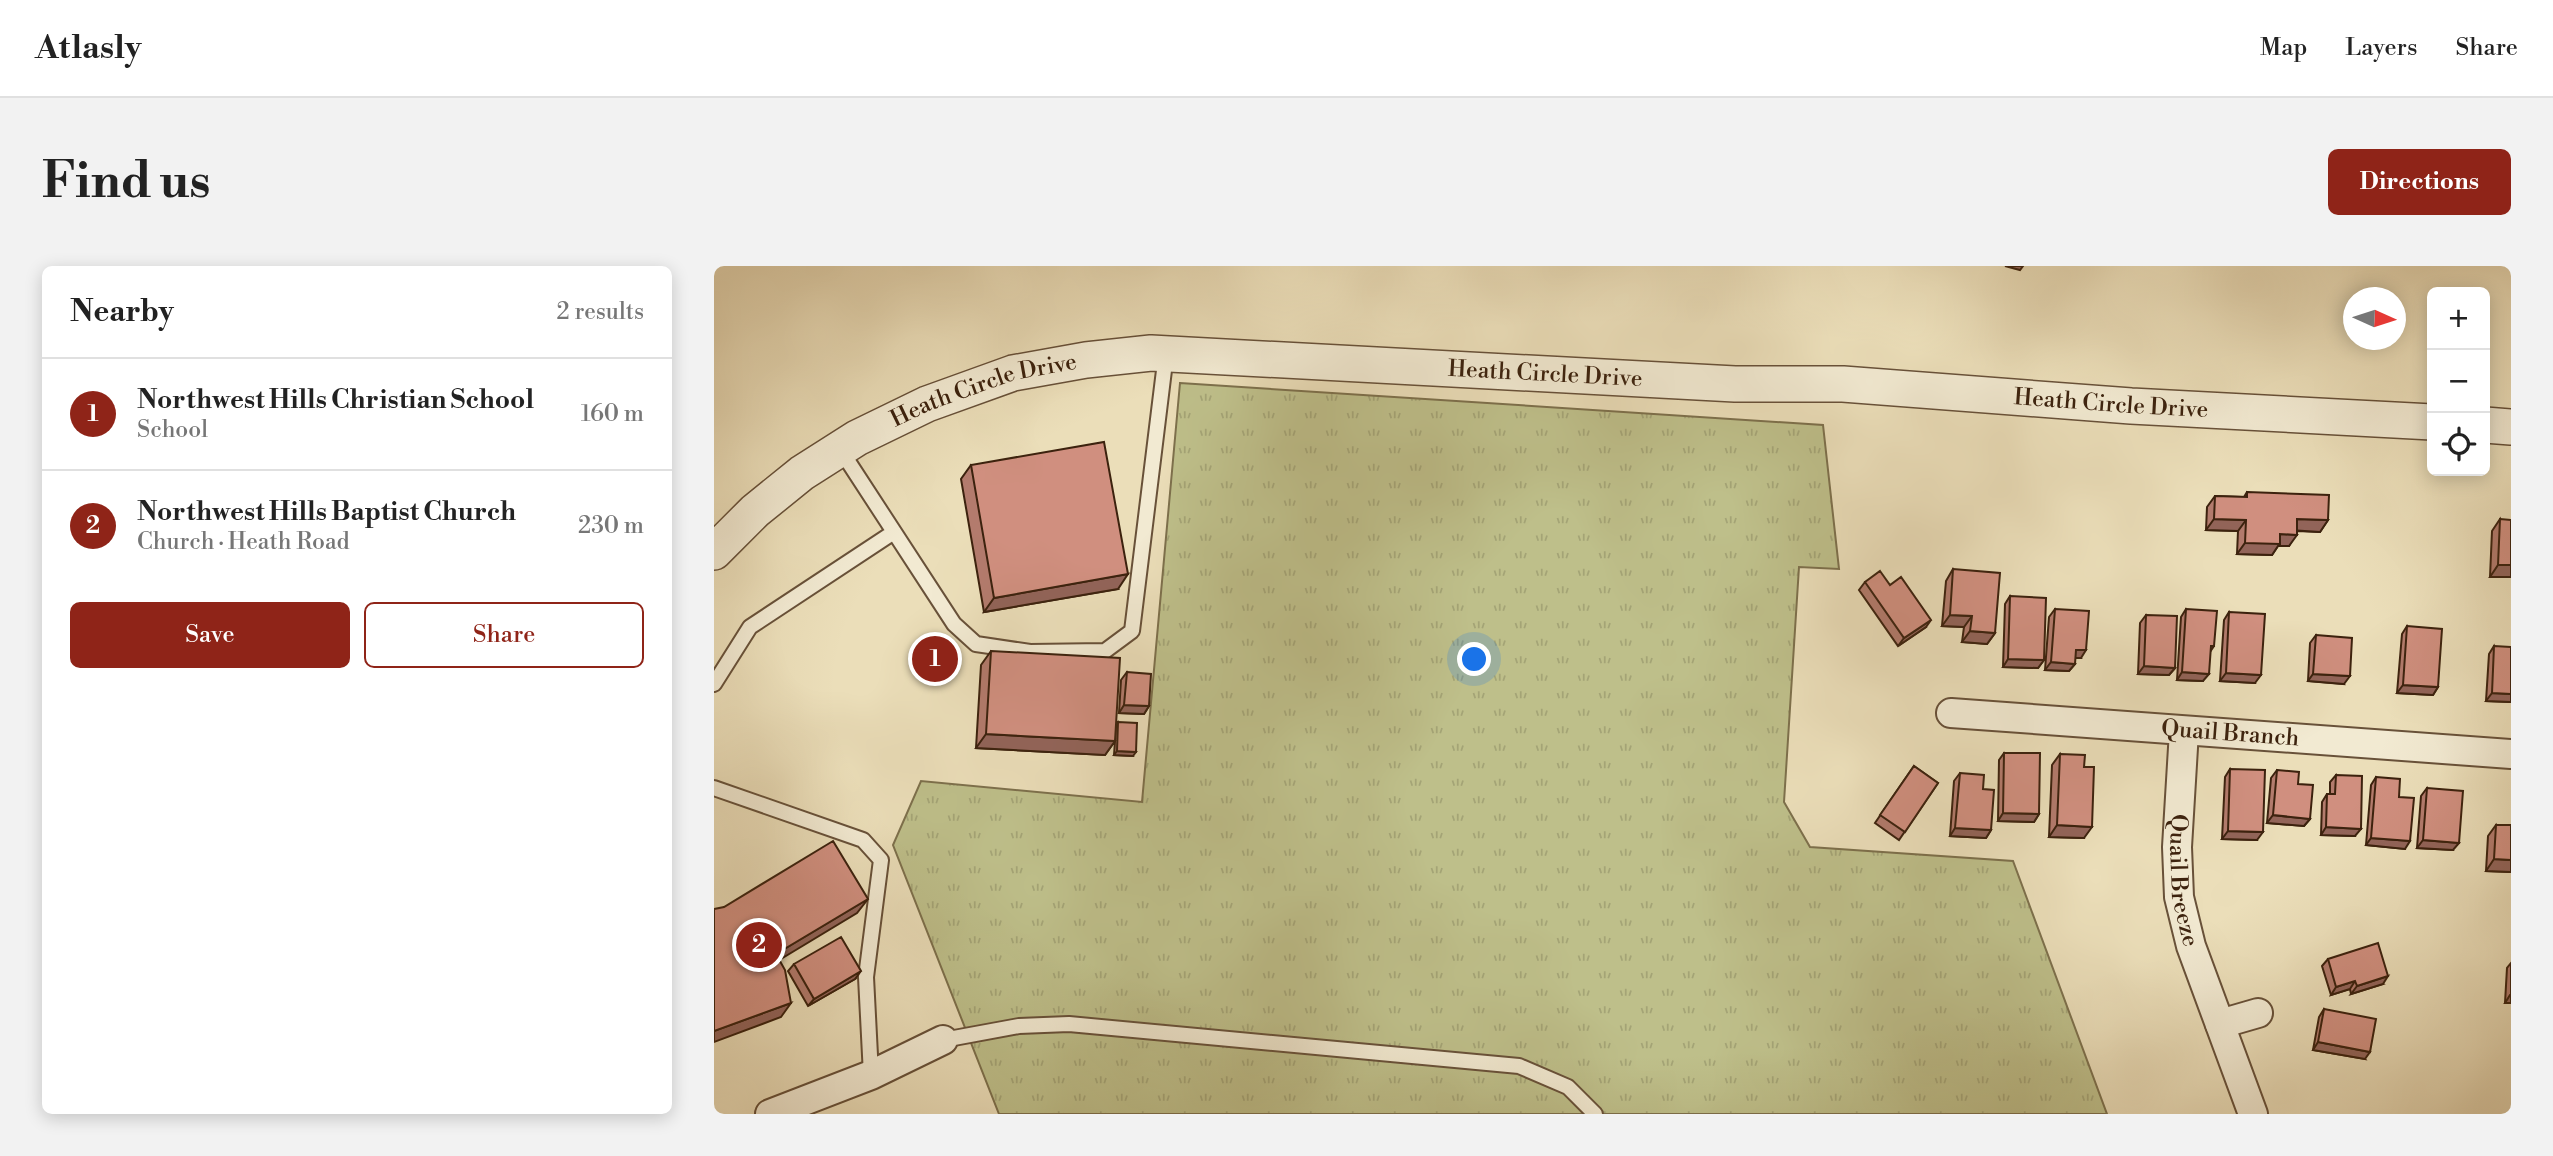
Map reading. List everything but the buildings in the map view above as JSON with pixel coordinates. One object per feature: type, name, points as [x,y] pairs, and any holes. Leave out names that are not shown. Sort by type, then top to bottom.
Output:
[{"type":"street","name":"Heath Circle Drive","points":[[714,552],[755,511],[802,473],[840,449],[927,404],[1013,373],[1086,360],[1151,353],[1735,384],[1843,384],[2117,405],[2427,422]]},
{"type":"street","points":[[2490,425],[2511,427]]},
{"type":"street","name":"Quail Branch","points":[[1951,713],[2511,754]]},
{"type":"street","name":"Quail Breeze","points":[[2184,731],[2176,847],[2179,897],[2191,946],[2253,1114]]},
{"type":"street","points":[[2220,1024],[2258,1013]]},
{"type":"street","points":[[770,1114],[871,1075],[943,1040]]},
{"type":"lane","points":[[840,449],[954,624],[976,644],[1030,652],[1105,651],[1132,631],[1166,353]]},
{"type":"lane","points":[[714,684],[750,626],[894,533]]},
{"type":"lane","points":[[714,788],[863,841],[881,860],[866,976],[871,1075]]},
{"type":"lane","points":[[943,1040],[1019,1026],[1069,1024],[1372,1050],[1519,1066],[1568,1087],[1595,1114]]},
{"type":"green space","points":[[1180,383],[1823,425],[1839,569],[1799,567],[1784,802],[1810,847],[2013,861],[2107,1114],[999,1114],[893,845],[921,781],[1142,802]]},
{"type":"place","name":"Northwest Hills Christian School","points":[[935,659]]},
{"type":"place","name":"Northwest Hills Baptist Church","points":[[759,945]]}]
